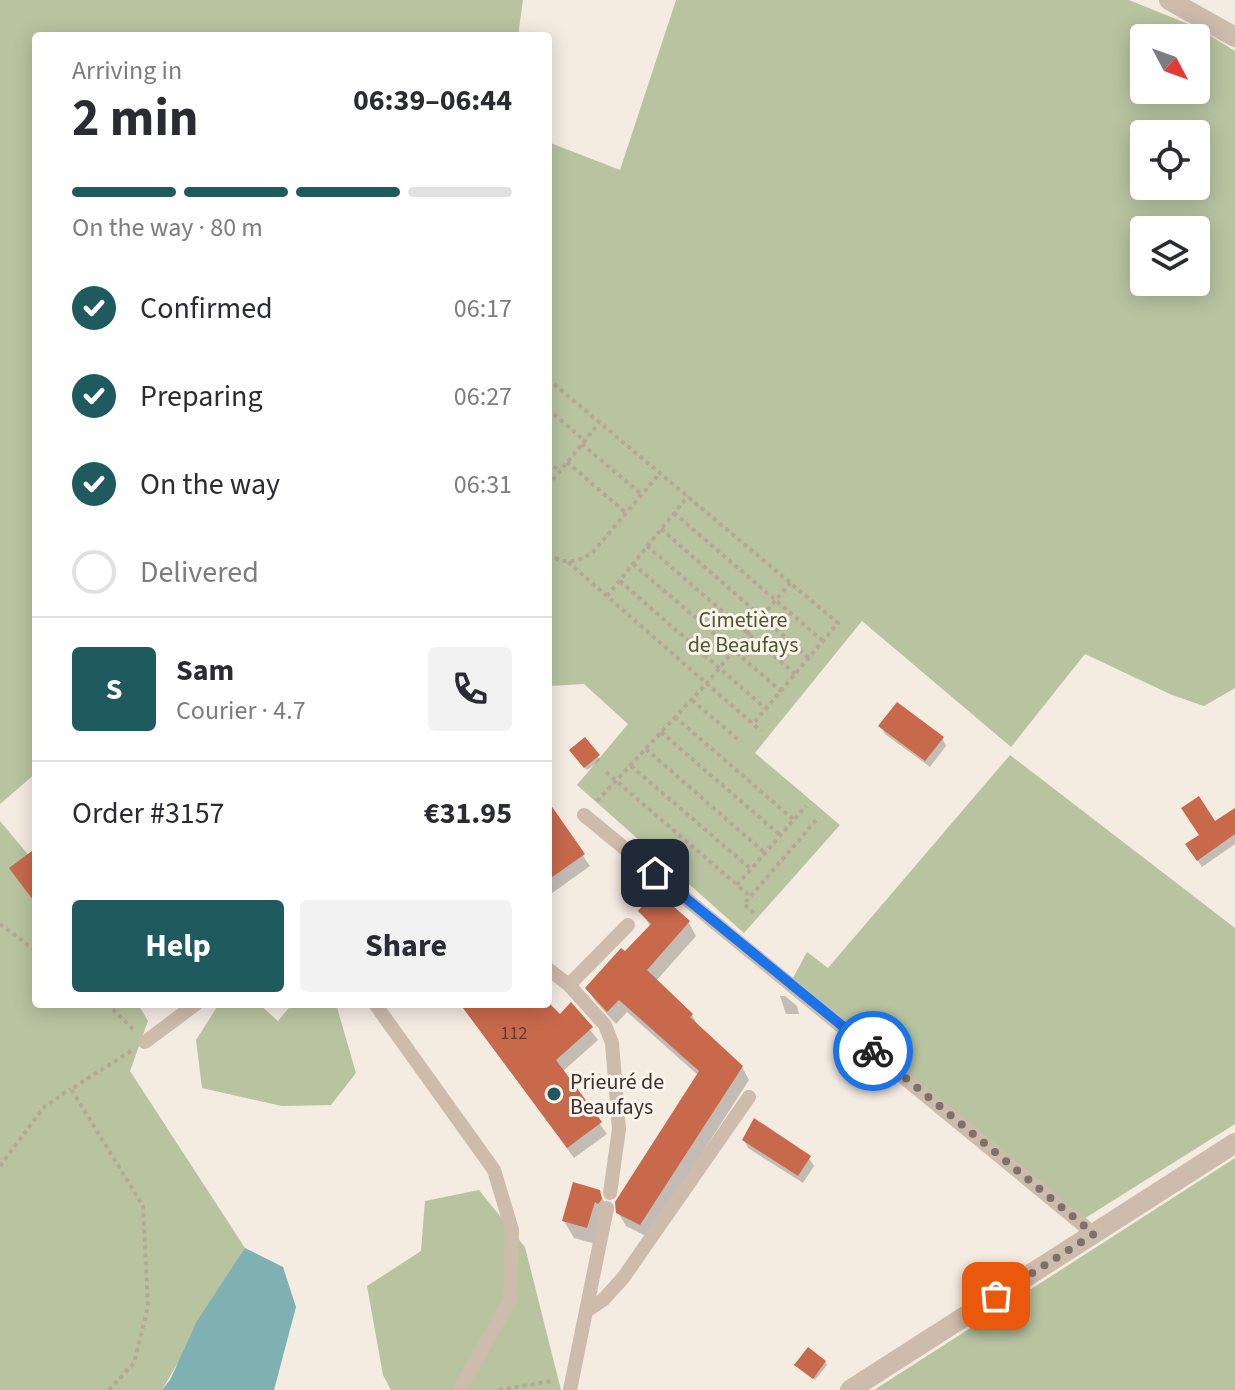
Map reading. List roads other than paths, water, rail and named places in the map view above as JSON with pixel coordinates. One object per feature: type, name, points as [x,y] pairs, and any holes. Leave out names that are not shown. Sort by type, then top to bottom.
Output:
[{"type":"street","points":[[1169,0],[1235,37]]},
{"type":"street","points":[[850,1390],[1235,1143]]},
{"type":"lane","points":[[584,815],[1094,1234]]},
{"type":"lane","points":[[569,985],[628,925]]},
{"type":"lane","points":[[552,972],[569,985],[605,1025],[612,1043],[619,1129],[610,1193]]},
{"type":"lane","points":[[145,1042],[191,1008]]},
{"type":"lane","points":[[378,1008],[494,1170],[512,1230],[510,1300],[459,1390]]},
{"type":"lane","points":[[588,1310],[603,1300],[623,1278],[749,1097]]},
{"type":"lane","points":[[571,1383],[607,1208]]},
{"type":"water","points":[[245,1248],[283,1267],[296,1307],[274,1390],[162,1390],[170,1380],[197,1321]]},
{"type":"place","name":"Prieuré de Beaufays","points":[[554,1094]]},
{"type":"park label","name":"Cimetière de Beaufays","points":[[743,632]]}]
